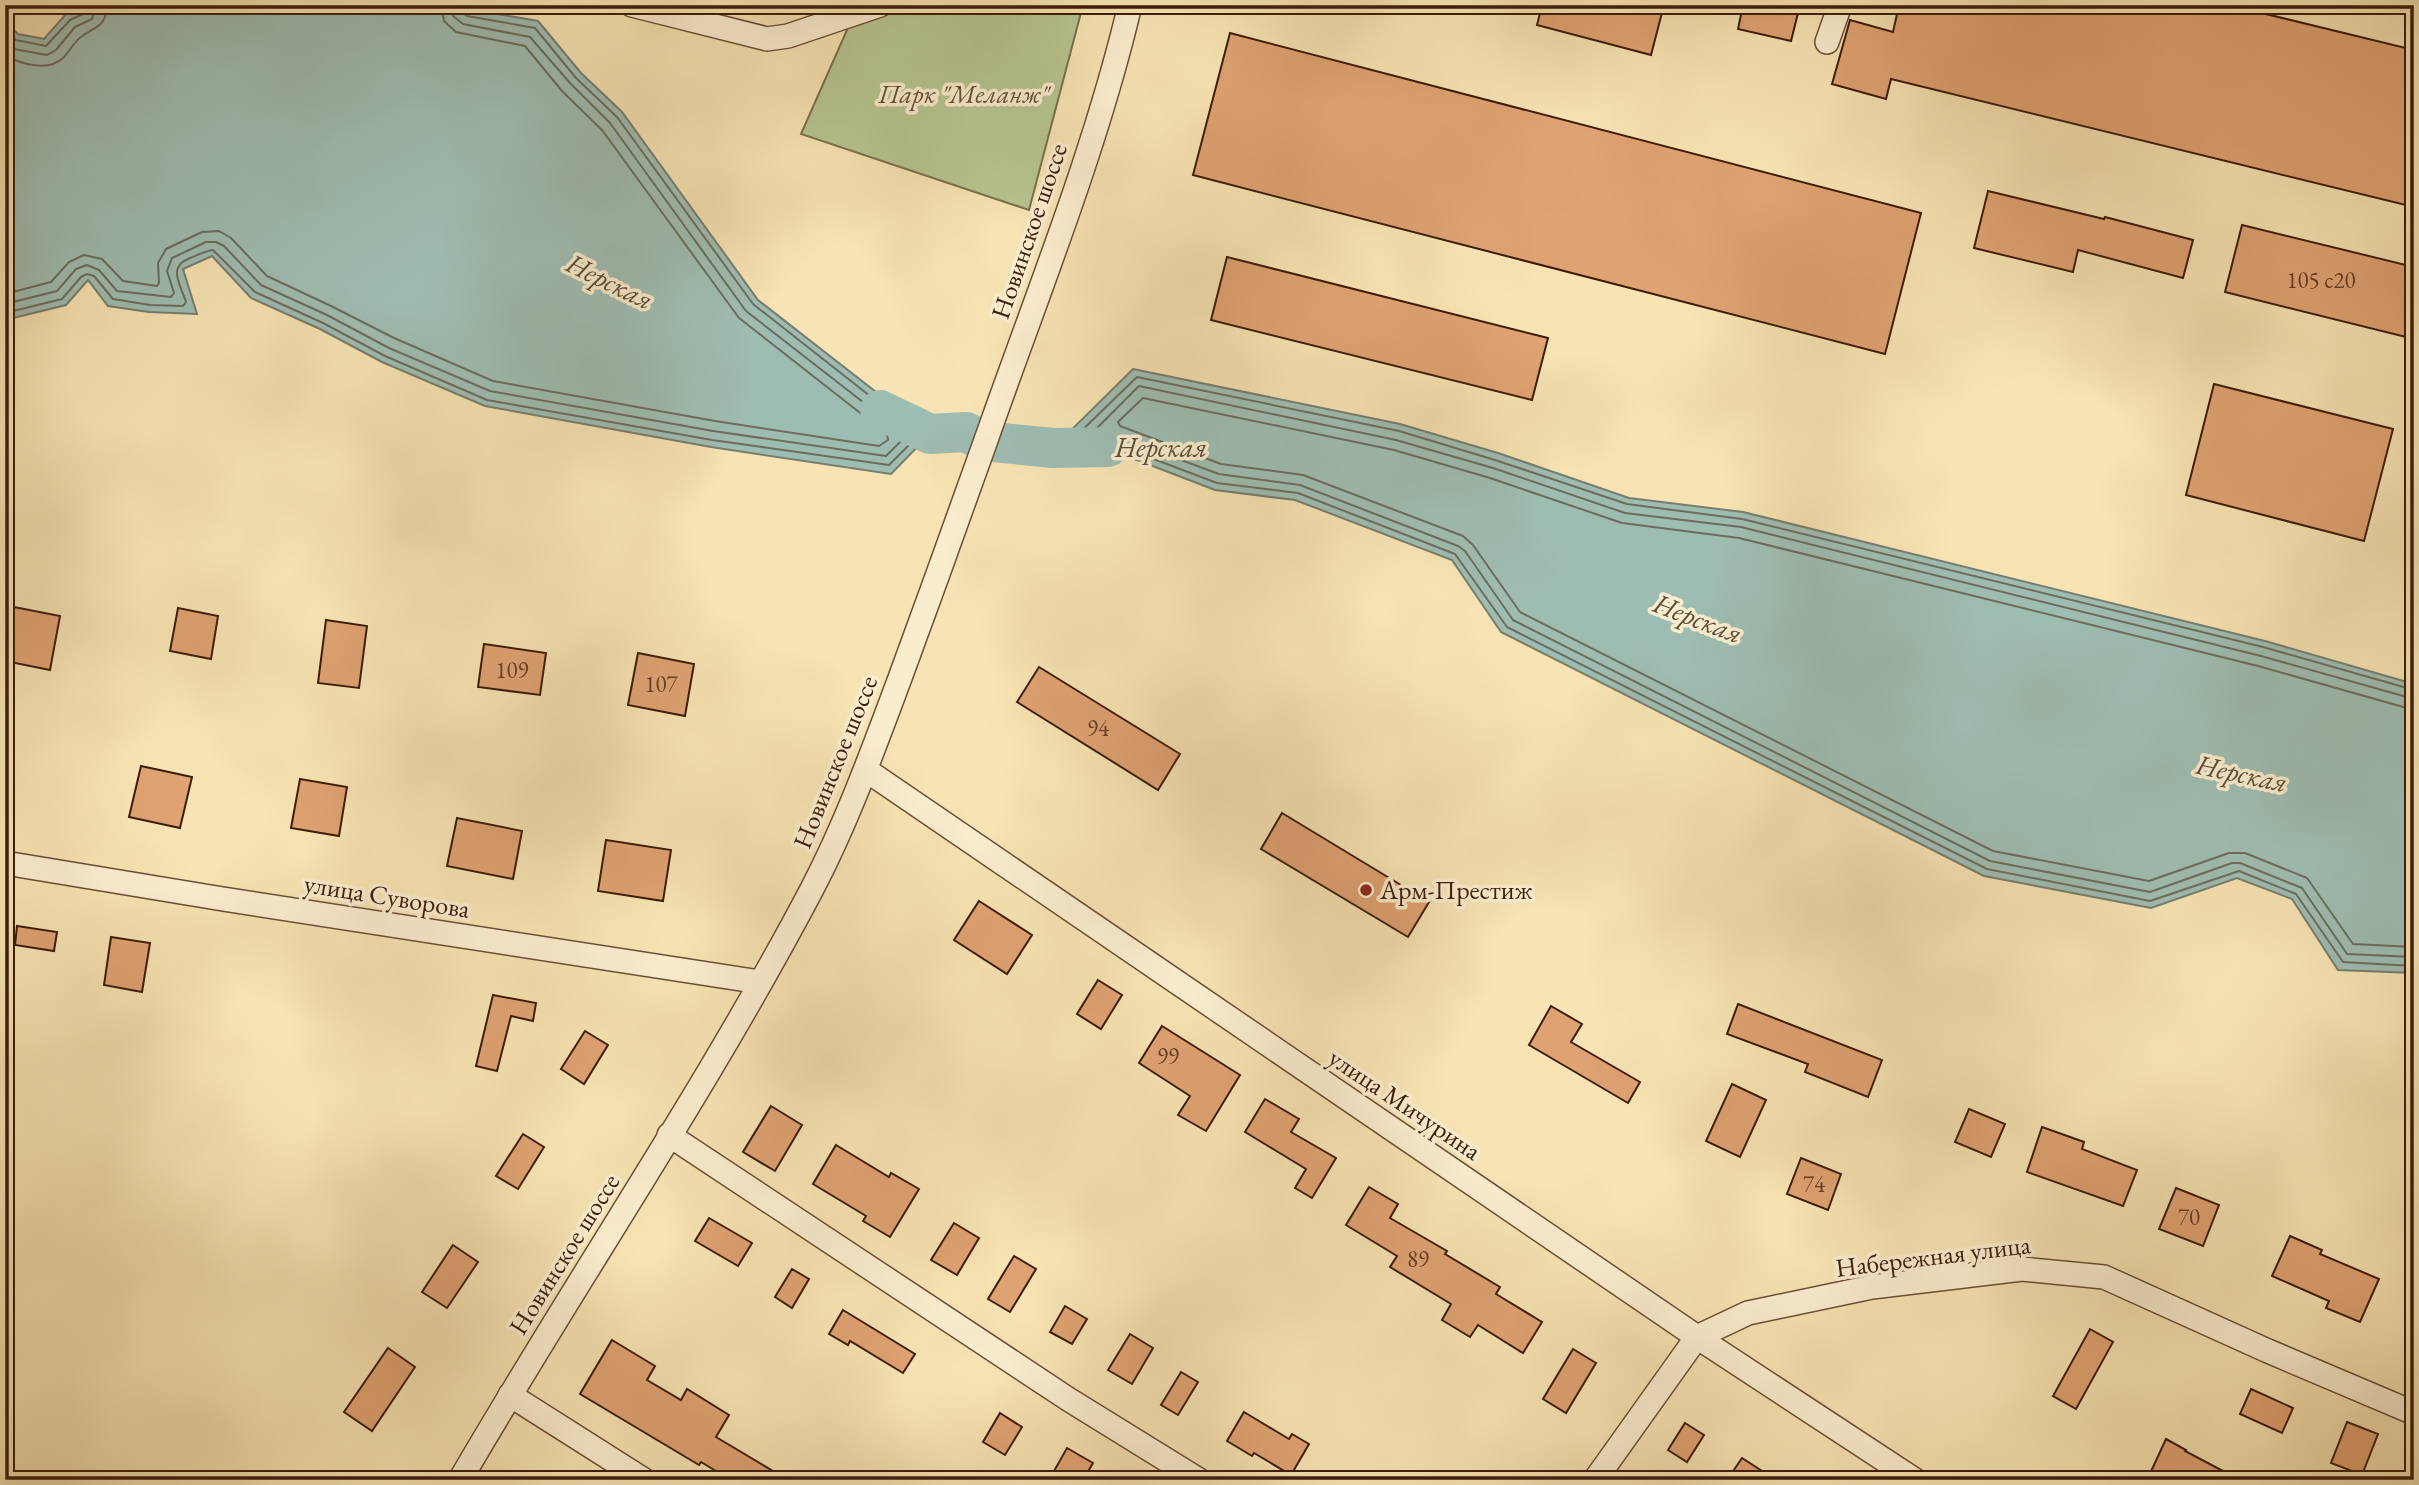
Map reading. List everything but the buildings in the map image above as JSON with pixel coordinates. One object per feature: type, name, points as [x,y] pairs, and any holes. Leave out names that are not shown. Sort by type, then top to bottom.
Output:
[{"type":"street","points":[[632,5],[767,39],[788,36],[880,5]]},
{"type":"street","name":"Новинское шоссе","points":[[460,1480],[760,982],[813,886],[866,770],[950,542],[1096,123],[1130,5]]},
{"type":"street","points":[[1827,41],[1840,5]]},
{"type":"street","name":"улица Мичурина","points":[[866,770],[1697,1337],[1915,1480]]},
{"type":"street","name":"улица Суворова","points":[[5,863],[760,982]]},
{"type":"street","points":[[669,1135],[1068,1399],[1199,1480]]},
{"type":"street","name":"Набережная улица","points":[[1595,1480],[1697,1337],[1748,1312],[1872,1287],[2022,1269],[2104,1277],[2414,1413]]},
{"type":"street","points":[[510,1395],[644,1480]]},
{"type":"green space","name":"Парк \"Меланж\"","points":[[858,5],[1083,5],[1029,210],[801,134]]},
{"type":"water","points":[[88,5],[463,5],[469,9],[538,21],[581,73],[622,112],[758,300],[930,434],[891,474],[711,447],[485,406],[382,362],[320,329],[251,298],[212,256],[183,269],[197,314],[149,312],[108,306],[88,280],[66,305],[5,320],[5,21],[18,34],[44,39],[66,14]]},
{"type":"water","points":[[1133,369],[1400,424],[1498,453],[1629,498],[1743,512],[2265,641],[2414,684],[2414,973],[2338,970],[2292,899],[2237,878],[2151,908],[1984,876],[1501,632],[1452,560],[1295,500],[1215,490],[1111,450],[1053,448]]},
{"type":"waterway","name":"Нерская","points":[[880,410],[930,434],[966,432],[983,441],[1053,448],[1108,447]]},
{"type":"place","name":"Арм-Престиж","points":[[1366,890]]}]
